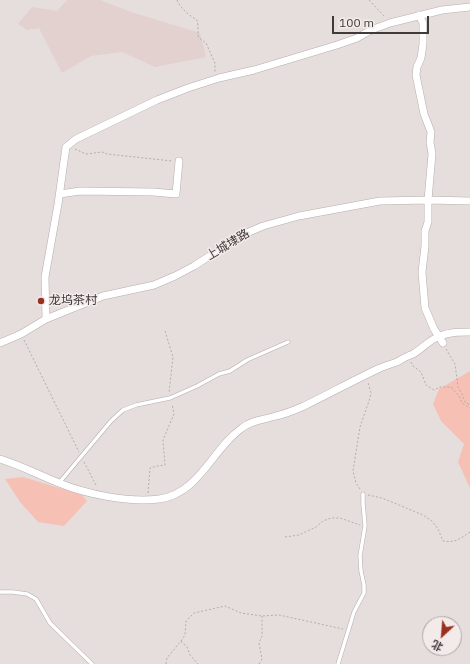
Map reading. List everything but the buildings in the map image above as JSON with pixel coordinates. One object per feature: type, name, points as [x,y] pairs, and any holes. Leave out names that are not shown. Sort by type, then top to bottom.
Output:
[{"type":"street","points":[[46,319],[45,277],[67,146],[76,139],[157,100],[188,88],[337,45],[357,38],[371,30],[390,23],[442,10],[470,7]]},
{"type":"street","points":[[419,15],[423,23],[423,32],[421,58],[417,67],[416,75],[424,114],[431,132],[430,142],[432,154],[428,200],[428,222],[425,231],[422,272],[425,308],[443,343]]},
{"type":"street","points":[[60,194],[80,191],[153,192],[176,194],[179,162]]},
{"type":"street","name":"上城埭路","points":[[0,343],[21,334],[46,319],[103,296],[154,284],[175,276],[242,236],[263,226],[299,216],[380,202],[470,200]]},
{"type":"street","points":[[0,459],[16,464],[59,483],[101,495],[116,498],[147,500],[173,496],[184,490],[195,480],[230,439],[240,429],[250,423],[277,416],[301,407],[380,368],[397,362],[416,352],[439,336],[457,331],[470,332]]},
{"type":"lane","points":[[59,483],[111,421],[123,410],[136,405],[170,398],[219,374],[230,371],[247,360],[288,342]]},
{"type":"lane","points":[[338,664],[354,612],[364,593],[360,556],[365,526],[362,504],[363,494]]},
{"type":"lane","points":[[0,592],[26,594],[36,599],[50,623],[92,664]]},
{"type":"path","points":[[177,0],[188,14],[197,20],[199,38],[206,43],[215,63],[215,80]]},
{"type":"path","points":[[369,0],[390,23]]},
{"type":"path","points":[[67,146],[86,154],[102,152],[126,157],[179,162]]},
{"type":"path","points":[[147,500],[150,468],[165,465],[163,440],[174,414],[168,392],[172,357],[165,331]]},
{"type":"path","points":[[21,334],[101,495]]},
{"type":"path","points":[[443,343],[455,364],[458,387],[465,402],[470,405]]},
{"type":"path","points":[[408,356],[413,366],[421,372],[426,385],[434,390],[440,387],[451,387],[460,396],[462,402],[470,408]]},
{"type":"path","points":[[366,375],[371,393],[360,427],[353,470],[356,483],[363,494],[382,498],[423,515],[432,521],[438,529],[443,541],[450,542],[458,540],[470,532]]},
{"type":"path","points":[[285,537],[299,535],[331,518],[340,518],[365,526]]},
{"type":"path","points":[[166,664],[167,658],[185,635],[186,621],[194,614],[225,606],[241,613],[262,616],[279,615],[348,630]]},
{"type":"path","points":[[259,664],[262,659],[259,643],[262,636],[262,616]]},
{"type":"path","points":[[181,641],[187,647],[190,655],[198,664]]},
{"type":"shaded area","points":[[67,0],[100,0],[131,12],[200,33],[206,57],[155,67],[122,52],[91,56],[62,73],[39,28],[27,30],[18,24],[32,7],[57,11]]},
{"type":"shaded area","points":[[470,371],[470,488],[458,462],[464,444],[441,421],[433,404],[439,389]]},
{"type":"shaded area","points":[[23,477],[82,495],[87,501],[64,526],[38,522],[20,502],[5,479]]},
{"type":"place","name":"龙坞茶村","points":[[41,301]]}]
